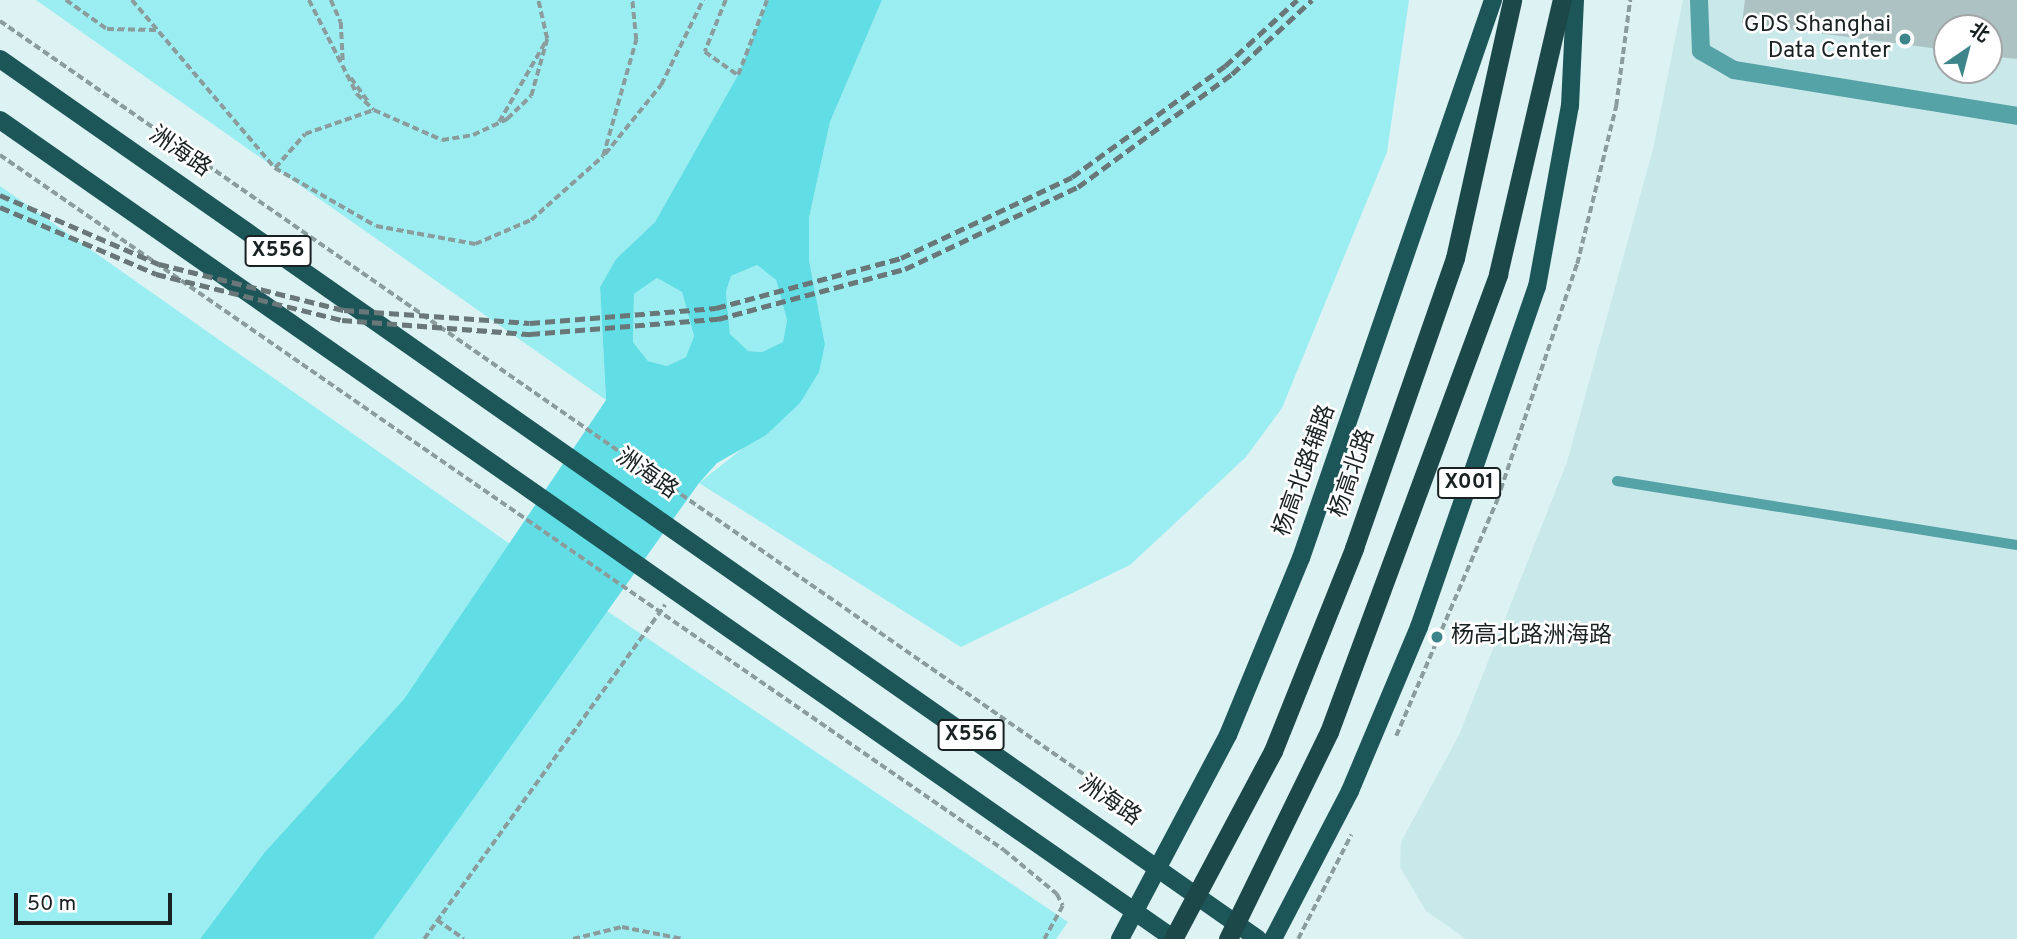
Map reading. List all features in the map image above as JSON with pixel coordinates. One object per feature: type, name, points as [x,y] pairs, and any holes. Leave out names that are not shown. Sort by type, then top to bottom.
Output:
[{"type":"highway","name":"杨高北路","points":[[1173,939],[1273,751],[1354,548],[1455,258],[1512,0]]},
{"type":"highway","name":"X001","points":[[1228,939],[1329,732],[1498,274],[1562,0]]},
{"type":"main road","name":"杨高北路辅路","points":[[1120,939],[1161,869],[1228,735],[1301,558],[1493,0]]},
{"type":"main road","name":"X001","points":[[1273,939],[1350,791],[1419,627],[1537,287],[1570,106],[1575,0]]},
{"type":"main road","name":"洲海路","points":[[0,59],[683,531],[1258,939]]},
{"type":"main road","name":"X556","points":[[0,120],[1173,939]]},
{"type":"street","points":[[1699,0],[1701,51],[1718,64],[1773,80],[2017,116]]},
{"type":"lane","points":[[1617,481],[2017,545]]},
{"type":"path","points":[[66,0],[107,29],[156,30]]},
{"type":"path","points":[[132,0],[275,168],[376,226],[475,244],[531,220],[603,156],[661,85],[703,0]]},
{"type":"path","points":[[309,0],[343,66],[374,110],[442,140],[498,123],[531,96],[547,39],[538,0]]},
{"type":"path","points":[[331,0],[341,22],[343,66]]},
{"type":"path","points":[[603,156],[636,40],[632,0]]},
{"type":"path","points":[[725,0],[705,52],[738,75],[767,0]]},
{"type":"path","points":[[0,20],[701,505],[1102,787]]},
{"type":"path","points":[[498,123],[547,39]]},
{"type":"path","points":[[275,168],[305,134],[374,110]]},
{"type":"path","points":[[0,155],[1052,887],[1063,906],[1045,939]]},
{"type":"path","points":[[424,939],[674,592]]},
{"type":"path","points":[[438,920],[464,939]]},
{"type":"path","points":[[573,939],[622,927],[683,939]]},
{"type":"shaded area","points":[[36,0],[768,0],[738,75],[655,222],[616,259],[600,287],[606,400]]},
{"type":"shaded area","points":[[768,0],[882,0],[830,122],[809,218],[809,260],[825,344],[819,372],[800,403],[766,435],[717,463],[699,483],[373,939],[200,939],[264,853],[404,699],[606,400],[600,287],[616,259],[655,222],[738,75]],"holes":[[[757,265],[776,280],[787,320],[783,342],[762,352],[748,351],[730,334],[726,292],[731,276]],[[657,278],[682,292],[694,336],[686,357],[667,366],[648,361],[633,342],[634,294]]]},
{"type":"shaded area","points":[[882,0],[1409,0],[1387,152],[1282,408],[1246,457],[1130,565],[961,647],[699,483],[800,403],[825,344],[809,260],[809,218],[830,122]]},
{"type":"shaded area","points":[[1683,0],[2017,0],[2017,939],[1466,939],[1426,911],[1400,867],[1401,842],[1459,735],[1567,462],[1653,149]]},
{"type":"shaded area","points":[[0,186],[510,544],[404,699],[264,853],[200,939],[0,939]]},
{"type":"shaded area","points":[[757,265],[776,280],[787,320],[783,342],[762,352],[747,351],[730,334],[726,292],[731,276]]},
{"type":"shaded area","points":[[657,278],[682,292],[694,336],[686,357],[667,366],[648,361],[633,342],[634,294]]},
{"type":"shaded area","points":[[604,609],[1068,922],[1056,939],[373,939]]},
{"type":"building","name":"GDS Shanghai Data Center","points":[[1745,0],[2017,0],[2017,59],[2003,58],[2003,14],[1933,14],[1933,48],[1742,23]]},
{"type":"railway","points":[[0,195],[159,264],[344,310],[530,323],[716,308],[901,258],[1072,177],[1225,66],[1297,0]]},
{"type":"railway","points":[[0,207],[156,274],[342,320],[530,334],[718,319],[905,269],[1078,187],[1232,74],[1312,0]]},
{"type":"place","name":"GDS Shanghai Data Center","points":[[1905,39]]},
{"type":"place","name":"杨高北路洲海路","points":[[1437,637]]}]
